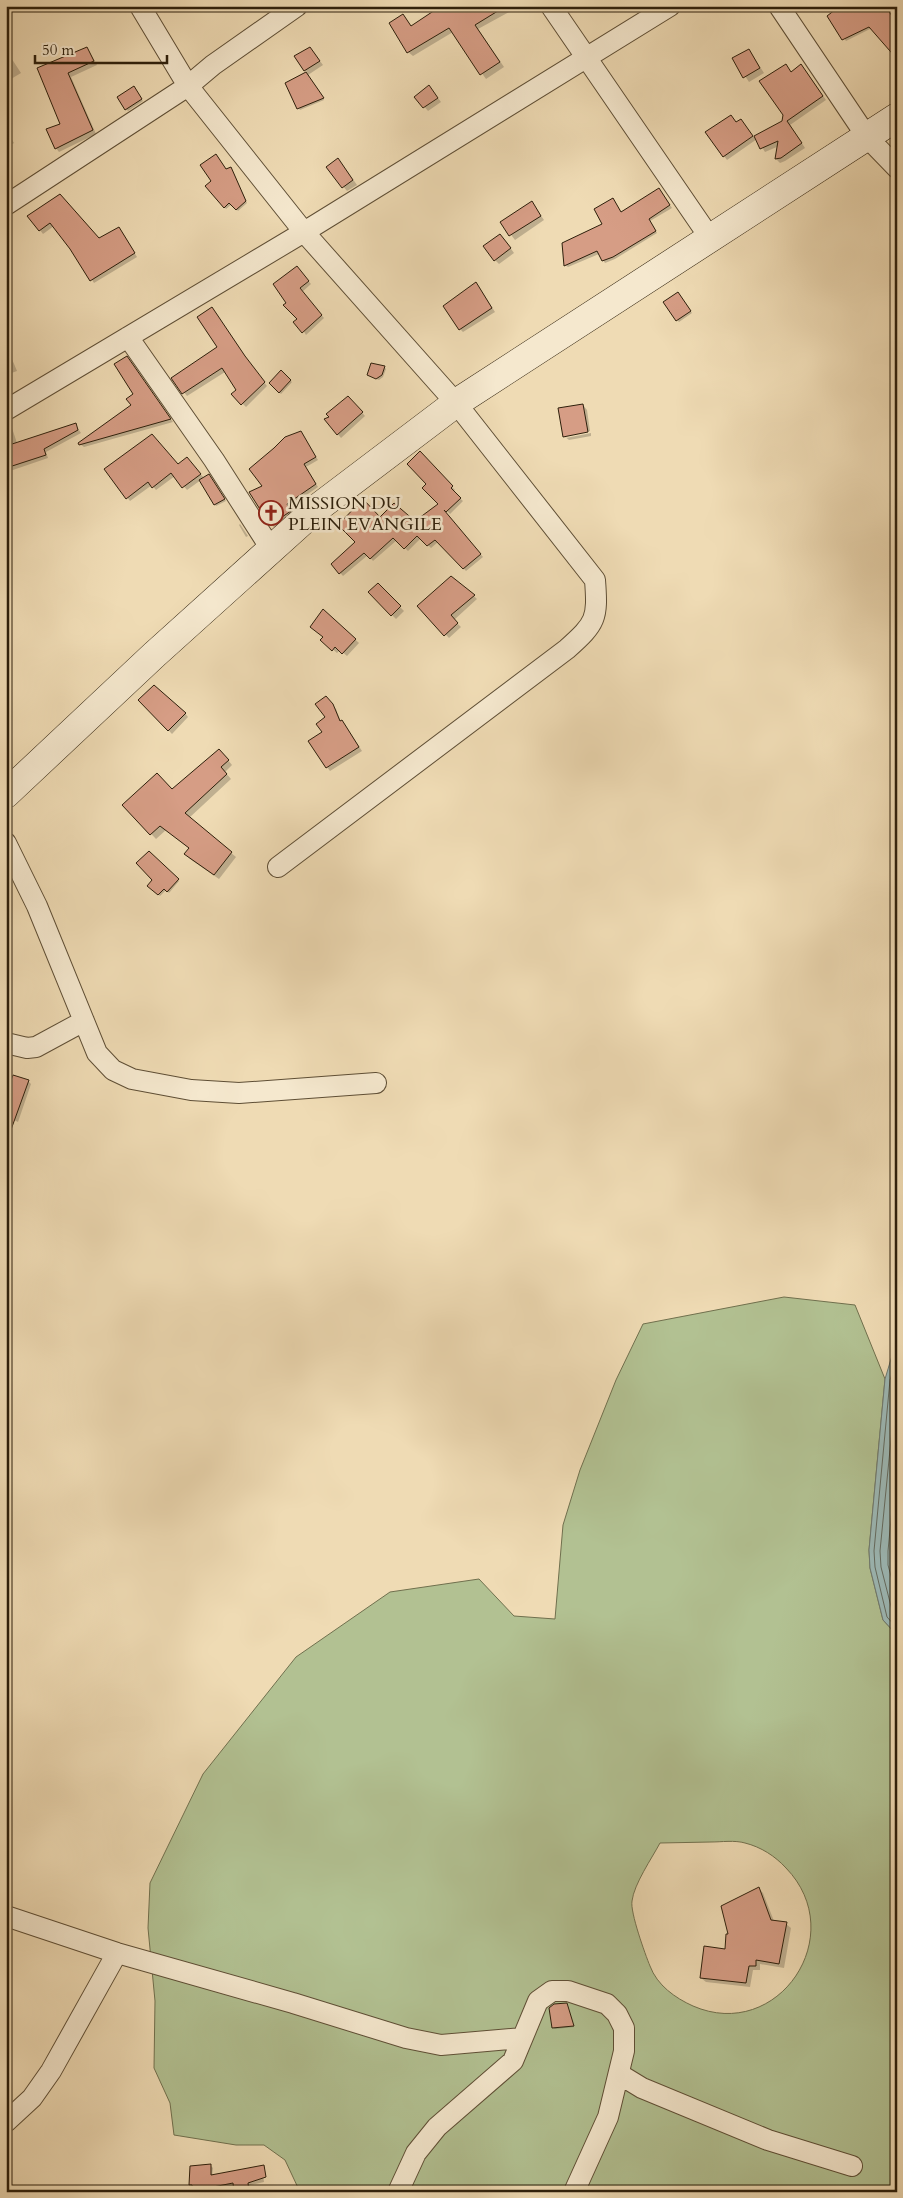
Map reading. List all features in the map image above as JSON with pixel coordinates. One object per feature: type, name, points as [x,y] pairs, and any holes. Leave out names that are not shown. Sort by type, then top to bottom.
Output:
[{"type":"street","points":[[140,6],[188,86],[304,232],[456,403],[595,580],[597,607],[589,630],[567,649],[278,867]]},
{"type":"street","points":[[6,205],[188,86],[241,45],[297,6]]},
{"type":"street","points":[[551,6],[710,238]]},
{"type":"street","points":[[6,410],[304,232],[670,6]]},
{"type":"street","points":[[779,6],[866,137],[897,168]]},
{"type":"street","points":[[6,794],[154,655],[316,509],[456,403],[897,117]]},
{"type":"street","points":[[128,337],[214,460],[271,549]]},
{"type":"street","points":[[6,843],[37,906],[97,1053],[113,1070],[132,1079],[191,1090],[239,1093],[376,1083]]},
{"type":"street","points":[[6,1043],[27,1048],[36,1046],[84,1021]]},
{"type":"street","points":[[6,1916],[117,1953],[293,2003],[406,2038],[441,2044],[522,2038]]},
{"type":"street","points":[[6,2122],[32,2098],[51,2071],[117,1953]]},
{"type":"street","points":[[398,2192],[416,2153],[437,2126],[513,2060],[538,2001],[552,1991],[568,1991],[607,2004],[617,2014],[624,2028],[624,2050],[608,2117],[574,2192]]},
{"type":"street","points":[[619,2074],[642,2088],[768,2140],[852,2166]]},
{"type":"green space","points":[[784,1297],[855,1305],[885,1379],[869,1550],[870,1568],[883,1620],[897,1635],[897,2165],[893,2192],[300,2192],[285,2160],[264,2145],[236,2145],[174,2135],[170,2103],[154,2068],[155,2001],[148,1928],[150,1883],[203,1774],[296,1657],[390,1592],[479,1579],[514,1616],[555,1619],[563,1525],[580,1470],[616,1380],[643,1324]],"holes":[[[741,1842],[767,1852],[786,1868],[804,1895],[811,1923],[808,1951],[796,1976],[777,1996],[753,2009],[724,2013],[693,2006],[673,1995],[657,1979],[638,1933],[632,1901],[636,1887],[660,1843]]]},
{"type":"water","points":[[897,1339],[897,1635],[883,1620],[870,1568],[869,1550],[885,1379]]},
{"type":"building","points":[[441,6],[506,6],[475,25],[500,62],[480,75],[449,28],[407,53],[389,23],[403,14],[411,26]]},
{"type":"building","points":[[840,6],[885,6],[897,23],[897,59],[869,27],[842,40],[827,16]]},
{"type":"building","points":[[87,47],[94,61],[68,73],[93,130],[55,149],[46,129],[60,124],[37,68]]},
{"type":"building","points":[[310,47],[320,61],[304,71],[294,56]]},
{"type":"building","points":[[749,49],[760,68],[743,78],[732,58]]},
{"type":"building","points":[[786,64],[791,72],[801,64],[823,96],[787,121],[802,143],[781,158],[775,159],[778,141],[760,149],[754,136],[782,121],[783,115],[759,81]]},
{"type":"building","points":[[306,72],[324,98],[297,109],[285,83]]},
{"type":"building","points":[[429,85],[438,98],[423,108],[414,97]]},
{"type":"building","points":[[134,86],[142,99],[125,110],[117,97]]},
{"type":"building","points":[[731,115],[736,122],[741,119],[753,136],[723,157],[705,132]]},
{"type":"building","points":[[216,154],[226,169],[231,167],[246,201],[236,210],[229,203],[224,208],[205,186],[211,181],[200,165]]},
{"type":"building","points":[[338,158],[353,180],[342,188],[326,167]]},
{"type":"building","points":[[659,188],[670,205],[649,219],[656,231],[613,257],[602,261],[597,251],[564,266],[562,243],[602,224],[594,209],[613,198],[621,212]]},
{"type":"building","points":[[60,194],[99,238],[119,227],[135,253],[90,281],[70,249],[50,223],[39,231],[27,216]]},
{"type":"building","points":[[532,201],[541,216],[509,236],[500,222]]},
{"type":"building","points":[[500,234],[511,248],[494,261],[483,246]]},
{"type":"building","points":[[297,266],[309,281],[300,288],[322,315],[302,333],[293,322],[297,319],[283,305],[286,303],[273,284]]},
{"type":"building","points":[[476,282],[492,308],[459,330],[443,306]]},
{"type":"building","points":[[678,292],[691,311],[676,321],[663,302]]},
{"type":"building","points":[[212,307],[265,382],[241,405],[231,394],[236,390],[222,368],[182,394],[171,378],[217,347],[197,317]]},
{"type":"building","points":[[127,356],[171,419],[79,445],[78,443],[131,405],[126,399],[133,394],[114,364]]},
{"type":"building","points":[[371,363],[385,366],[382,375],[376,379],[367,375]]},
{"type":"building","points":[[281,370],[291,380],[279,393],[269,383]]},
{"type":"building","points":[[348,396],[363,412],[337,435],[324,419],[329,417],[326,414]]},
{"type":"building","points":[[583,404],[588,432],[563,437],[558,408]]},
{"type":"building","points":[[76,423],[78,430],[44,449],[46,455],[6,468],[6,446]]},
{"type":"building","points":[[301,431],[316,457],[304,464],[316,484],[287,504],[291,511],[270,525],[249,492],[262,486],[249,469],[285,437]]},
{"type":"building","points":[[152,434],[178,464],[187,457],[201,474],[182,488],[171,473],[152,488],[148,482],[126,499],[104,469]]},
{"type":"building","points":[[420,451],[453,486],[451,488],[461,498],[446,512],[444,510],[481,554],[463,569],[435,540],[427,546],[417,536],[404,549],[393,538],[370,559],[364,553],[339,574],[331,564],[355,542],[338,525],[363,499],[380,517],[394,503],[415,521],[438,504],[422,488],[426,484],[407,464]]},
{"type":"building","points":[[209,474],[225,499],[214,505],[199,480]]},
{"type":"building","points":[[451,576],[475,595],[451,615],[458,623],[444,636],[417,606]]},
{"type":"building","points":[[378,583],[401,606],[391,616],[368,592]]},
{"type":"building","points":[[323,609],[356,639],[342,654],[335,647],[332,651],[320,640],[323,637],[310,627]]},
{"type":"building","points":[[154,685],[186,713],[168,731],[138,700]]},
{"type":"building","points":[[326,696],[333,704],[340,721],[342,720],[359,747],[326,768],[308,741],[322,732],[316,724],[325,717],[315,704]]},
{"type":"building","points":[[219,749],[229,760],[221,767],[227,774],[185,813],[232,852],[214,875],[184,854],[189,848],[160,826],[150,835],[122,805],[157,773],[172,789]]},
{"type":"building","points":[[149,851],[179,879],[167,892],[164,889],[158,895],[147,886],[152,880],[136,863]]},
{"type":"building","points":[[13,1075],[29,1080],[8,1138],[6,1137],[6,1081],[10,1083]]},
{"type":"building","points":[[759,1887],[771,1920],[787,1922],[779,1964],[756,1960],[756,1966],[749,1966],[746,1983],[700,1978],[704,1946],[725,1949],[726,1934],[728,1934],[721,1906]]},
{"type":"building","points":[[567,2003],[574,2026],[552,2028],[549,2008],[554,2004]]},
{"type":"building","points":[[211,2164],[211,2175],[264,2165],[266,2177],[248,2183],[249,2192],[234,2192],[233,2183],[193,2191],[192,2185],[189,2185],[190,2166]]},
{"type":"place","name":"MISSION DU PLEIN EVANGILE","points":[[271,513]]}]
